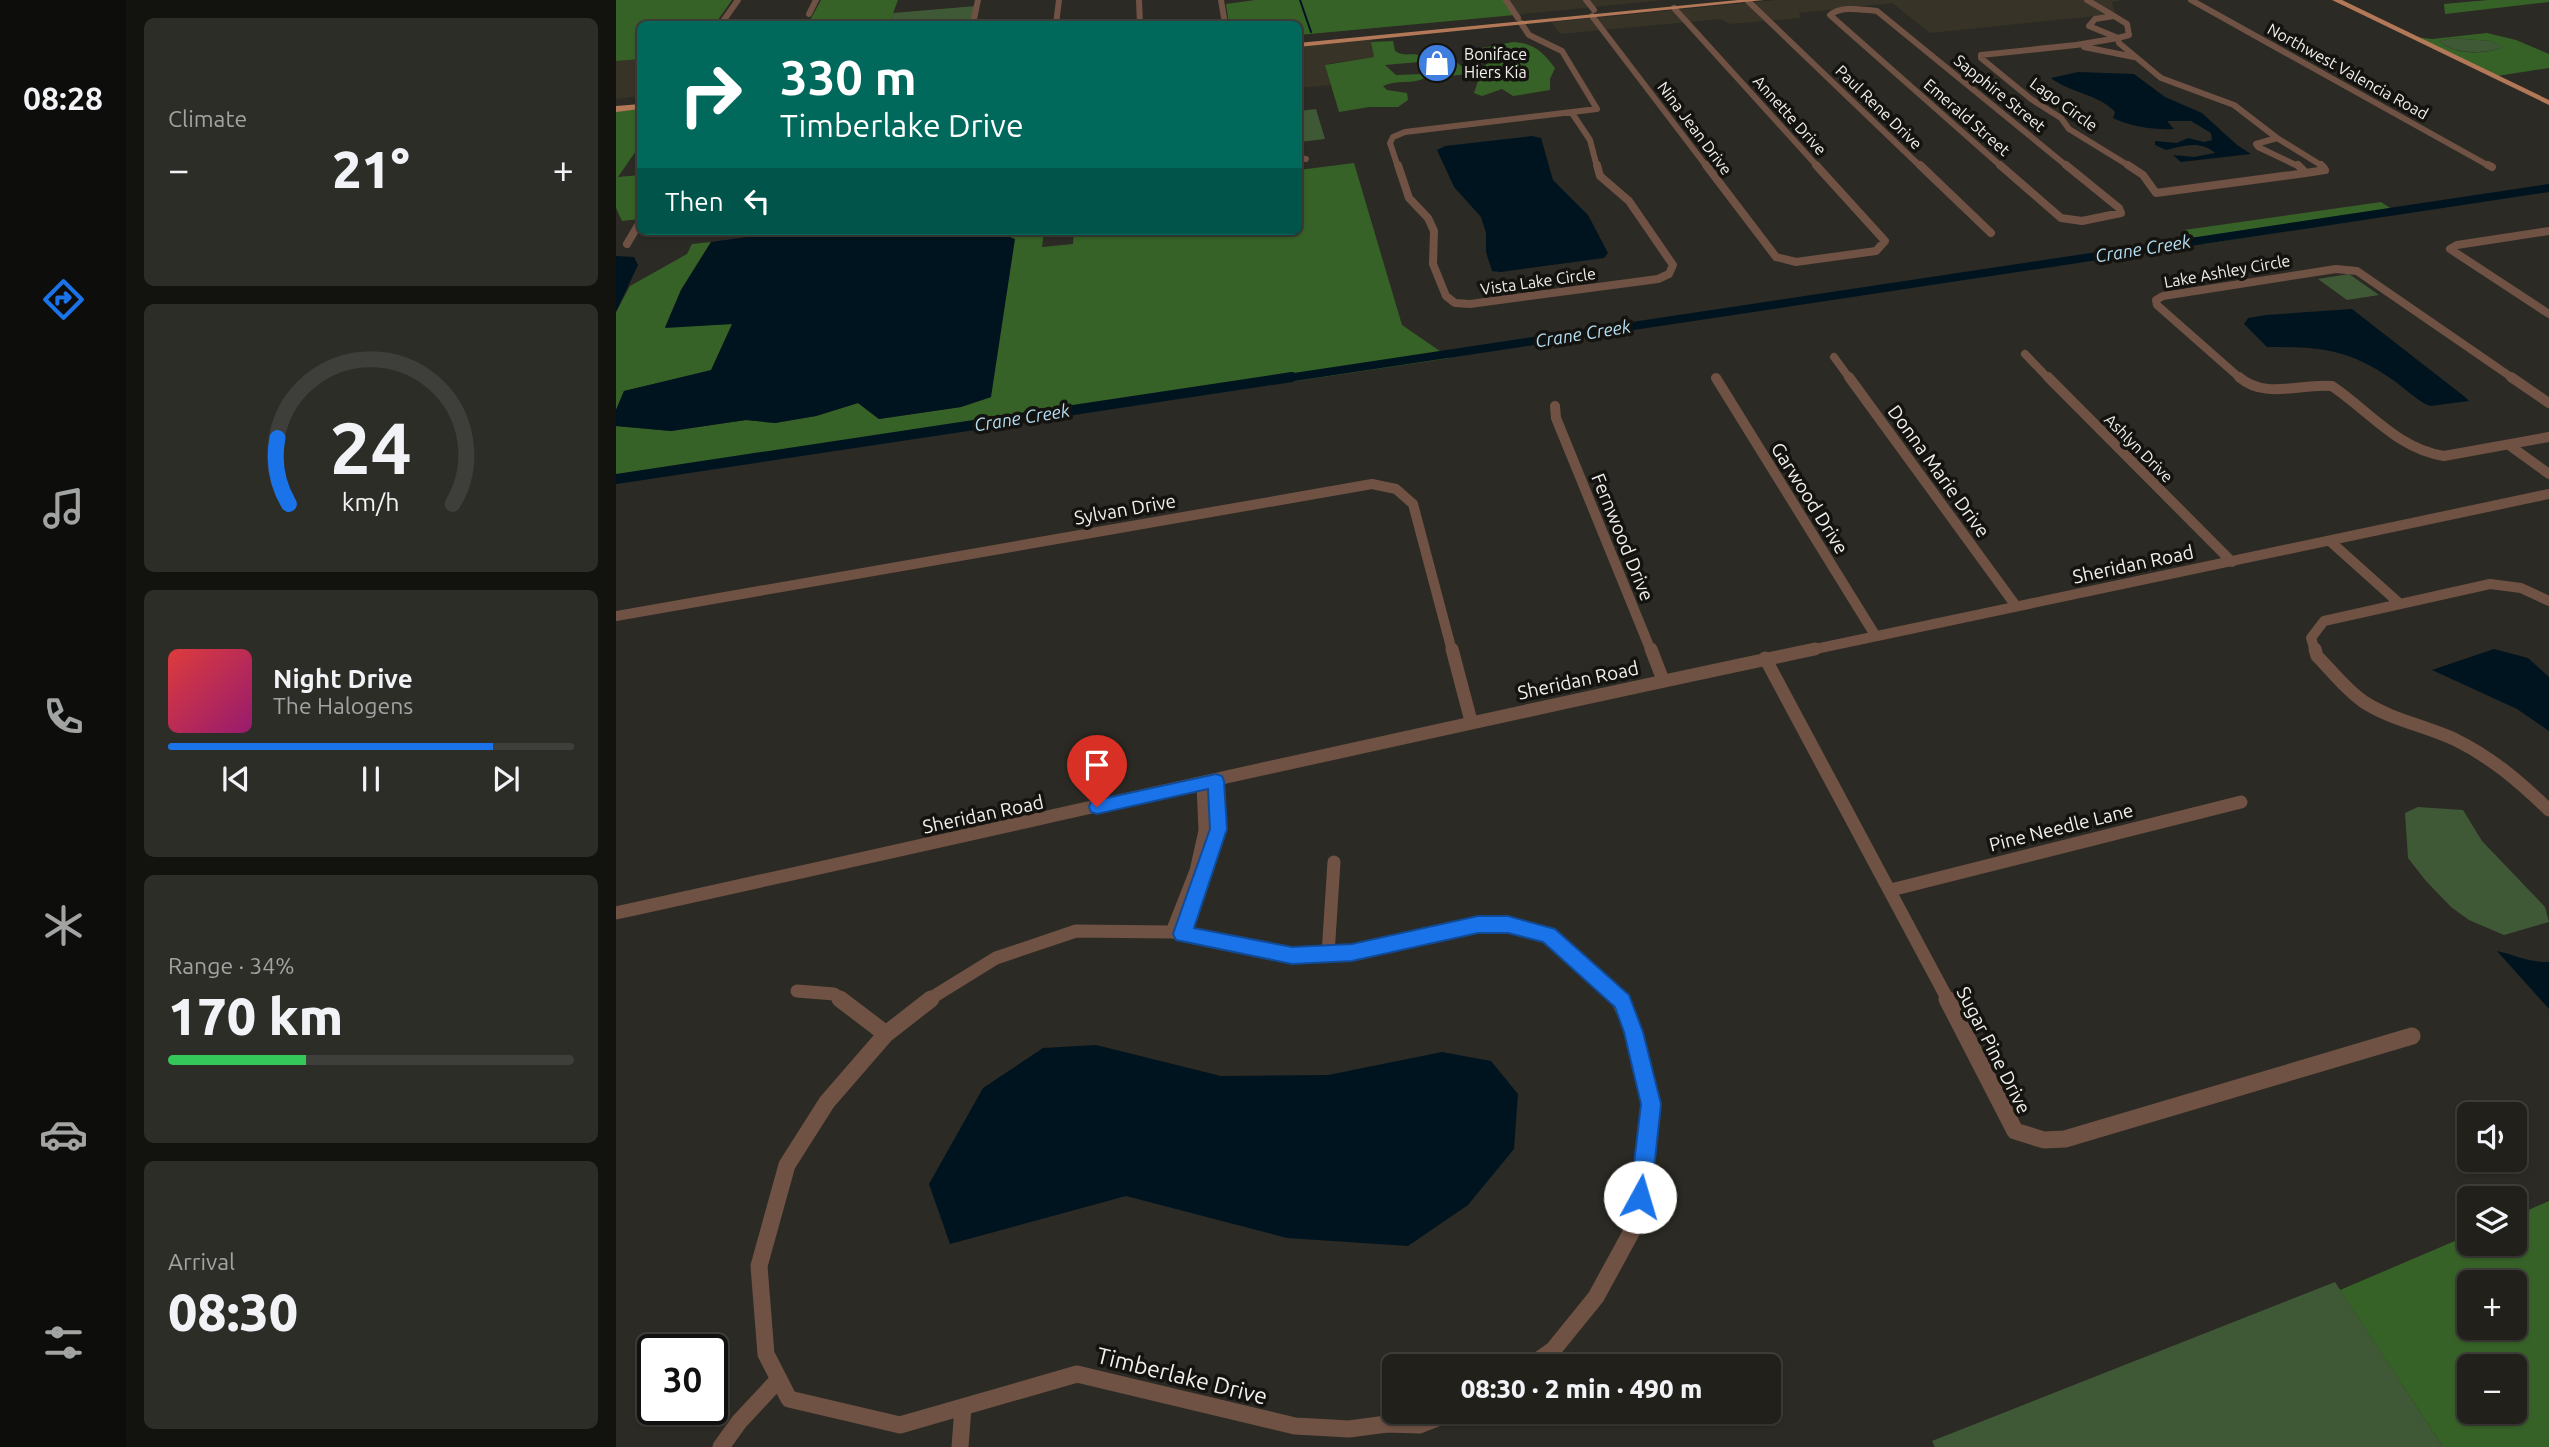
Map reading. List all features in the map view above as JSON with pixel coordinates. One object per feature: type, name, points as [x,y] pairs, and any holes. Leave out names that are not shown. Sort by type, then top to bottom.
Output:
[{"type":"main road","points":[[1302,45],[1340,41],[1381,31],[1523,21],[1703,0]]},
{"type":"main road","points":[[1690,7],[1703,0]]},
{"type":"main road","points":[[1302,39],[1498,25],[1538,16],[1760,0]]},
{"type":"main road","points":[[2336,0],[2549,103]]},
{"type":"main road","points":[[616,103],[637,100]]},
{"type":"main road","points":[[616,109],[637,107]]},
{"type":"street","points":[[723,21],[738,0]]},
{"type":"street","points":[[809,13],[816,0]]},
{"type":"street","points":[[973,21],[978,0]]},
{"type":"street","points":[[1056,21],[1059,0]]},
{"type":"street","points":[[1139,0],[1140,21]]},
{"type":"street","points":[[1221,0],[1224,21]]},
{"type":"street","points":[[1506,0],[1523,21],[1529,35],[1562,51],[1587,90]]},
{"type":"street","name":"Nina Jean Drive","points":[[1586,0],[1776,257]]},
{"type":"street","points":[[2087,0],[2114,16],[2127,24],[2129,35],[2118,38],[2089,26],[2095,19],[2114,16]]},
{"type":"street","name":"Northwest Valencia Road","points":[[2191,0],[2492,167]]},
{"type":"street","name":"Paul Rene Drive","points":[[1748,1],[1991,233]]},
{"type":"street","points":[[1840,2],[1847,9]]},
{"type":"street","name":"Annette Drive","points":[[1674,8],[1885,241],[1884,247],[1876,251],[1796,262],[1776,257]]},
{"type":"street","name":"Emerald Street","points":[[1847,9],[1835,11],[1830,15],[2062,218],[2082,221],[2115,216]]},
{"type":"street","name":"Sapphire Street","points":[[1847,9],[1877,11],[2119,208],[2121,213],[2115,216]]},
{"type":"street","points":[[2118,38],[2119,43],[2135,57],[2173,84],[2246,111],[2277,138],[2326,168],[2325,170],[2306,173],[2296,163],[2256,144],[2277,138]]},
{"type":"street","name":"Lago Circle","points":[[2118,38],[2082,46],[2001,52],[1981,55],[1981,58],[2031,99],[2061,118],[2069,129],[2110,152],[2143,175],[2156,193],[2306,173]]},
{"type":"street","points":[[2082,46],[2135,57]]},
{"type":"street","points":[[1571,81],[1569,78],[1575,71]]},
{"type":"street","points":[[1571,81],[1581,80]]},
{"type":"street","points":[[1571,81],[1587,90]]},
{"type":"street","name":"Vista Lake Circle","points":[[1572,113],[1590,139],[1600,176],[1629,201],[1673,265],[1670,274],[1658,279],[1564,292],[1471,304],[1455,303],[1446,296],[1433,264],[1434,230],[1428,218],[1409,198],[1390,143],[1393,137],[1405,132],[1597,109],[1587,90]]},
{"type":"street","points":[[627,244],[637,227]]},
{"type":"street","points":[[2549,231],[2457,245],[2450,249],[2549,314]]},
{"type":"street","name":"Lake Ashley Circle","points":[[2549,403],[2357,271],[2336,268],[2163,296],[2156,300],[2157,305],[2248,385],[2260,390],[2274,391],[2316,383],[2332,386],[2415,450],[2431,456],[2549,437]]},
{"type":"street","name":"Ashlyn Drive","points":[[2025,354],[2232,562]]},
{"type":"street","name":"Donna Marie Drive","points":[[1834,356],[2016,606]]},
{"type":"street","name":"Garwood Drive","points":[[1717,378],[1875,635]]},
{"type":"street","name":"Fernwood Drive","points":[[1555,406],[1556,418],[1663,680]]},
{"type":"street","points":[[2509,444],[2549,474]]},
{"type":"street","name":"Sylvan Drive","points":[[616,616],[1359,486],[1389,485],[1404,492],[1413,504],[1471,721]]},
{"type":"street","name":"Sheridan Road","points":[[616,913],[1210,782],[1471,721],[2549,494]]},
{"type":"street","points":[[2331,542],[2399,603]]},
{"type":"street","points":[[2549,601],[2537,593],[2510,584],[2490,584],[2324,621],[2311,638],[2317,656],[2361,700],[2392,718],[2451,738],[2485,755],[2515,777],[2549,810]]},
{"type":"street","name":"Sugar Pine Drive","points":[[1765,658],[1891,890],[2014,1131],[2044,1140],[2065,1139],[2412,1036]]},
{"type":"street","points":[[1177,933],[1205,831],[1210,782]]},
{"type":"street","name":"Pine Needle Lane","points":[[1891,890],[2241,802]]},
{"type":"street","points":[[1328,954],[1334,862]]},
{"type":"street","name":"Timberlake Drive","points":[[1422,1424],[1387,1424],[1349,1429],[1295,1426],[1077,1374],[900,1424],[789,1399],[766,1354],[759,1266],[787,1165],[827,1101],[886,1034],[939,992],[996,958],[1076,931],[1177,933],[1292,956],[1352,953],[1478,925],[1508,924],[1549,935],[1622,1001],[1634,1032],[1651,1104],[1638,1220],[1596,1297],[1547,1354]]},
{"type":"street","points":[[797,991],[834,994],[886,1034]]},
{"type":"street","points":[[721,1447],[739,1422],[779,1379]]},
{"type":"street","points":[[960,1447],[963,1406]]},
{"type":"shaded area","points":[[1506,0],[1664,0],[1515,15]]},
{"type":"shaded area","points":[[1777,0],[2124,0],[2112,2],[2115,14],[1930,33],[1892,3],[1799,13],[1801,18],[1730,24],[1721,19],[1560,34],[1552,22]]},
{"type":"shaded area","points":[[1371,39],[1374,57],[1326,64],[1331,85],[1302,88],[1302,46]]},
{"type":"shaded area","points":[[637,59],[637,96],[616,99],[616,61]]},
{"type":"green space","points":[[616,0],[732,0],[717,21],[637,21],[637,59],[616,61]]},
{"type":"green space","points":[[821,0],[898,0],[890,21],[810,21]]},
{"type":"green space","points":[[1255,0],[1506,0],[1515,15],[1302,35],[1302,21],[1229,21],[1226,4]]},
{"type":"green space","points":[[2488,0],[2549,2],[2445,14],[2444,4]]},
{"type":"green space","points":[[976,6],[972,21],[890,21],[893,13]]},
{"type":"green space","points":[[2487,33],[2516,40],[2549,54],[2549,68],[2497,76],[2415,37],[2432,39]],"holes":[[[2451,38],[2491,41],[2503,47],[2470,52],[2453,49],[2439,41]]]},
{"type":"green space","points":[[2451,38],[2491,41],[2504,47],[2470,52],[2453,49],[2439,41]]},
{"type":"green space","points":[[1393,41],[1398,53],[1422,57],[1419,62],[1385,65],[1396,75],[1424,74],[1425,78],[1383,86],[1387,90],[1407,93],[1408,100],[1398,107],[1369,107],[1339,112],[1325,65],[1374,57],[1371,42]]},
{"type":"green space","points":[[1513,42],[1537,49],[1555,68],[1550,79],[1550,90],[1513,96],[1502,89],[1482,96],[1474,93],[1478,81],[1471,74],[1447,76],[1435,68],[1435,57],[1448,54],[1461,66],[1483,67],[1521,52],[1512,49],[1476,57],[1471,50]]},
{"type":"green space","points":[[637,109],[637,149],[618,177],[637,175],[637,219],[622,221],[616,208],[616,111]]},
{"type":"green space","points":[[1316,109],[1325,139],[1302,142],[1302,111]]},
{"type":"green space","points":[[1354,163],[1402,325],[1450,358],[616,483],[616,426],[671,431],[746,420],[775,423],[816,416],[858,403],[879,419],[961,407],[991,397],[982,235],[1044,235],[1042,247],[1073,244],[1074,235],[1302,235],[1302,170]]},
{"type":"green space","points":[[2381,202],[2398,213],[2204,244],[2184,230]]},
{"type":"green space","points":[[711,242],[681,290],[665,327],[733,324],[711,371],[624,391],[616,410],[616,312],[630,286],[687,254],[692,244]]},
{"type":"green space","points":[[2349,274],[2379,295],[2347,300],[2318,279]]},
{"type":"green space","points":[[2418,807],[2463,810],[2482,841],[2545,907],[2549,922],[2504,935],[2469,920],[2451,907],[2408,858],[2405,813]]},
{"type":"green space","points":[[2549,1201],[2549,1447],[2443,1447],[2340,1290],[2457,1240],[2457,1256],[2527,1256],[2527,1211]]},
{"type":"green space","points":[[2335,1282],[2443,1447],[1935,1447],[1932,1441]]},
{"type":"water","points":[[2078,72],[2134,74],[2165,97],[2202,113],[2251,154],[2181,162],[2173,155],[2194,157],[2215,153],[2197,145],[2166,150],[2155,145],[2155,141],[2177,143],[2188,138],[2204,142],[2212,140],[2211,133],[2191,121],[2167,121],[2174,129],[2127,124],[2113,118],[2115,112],[2101,101],[2051,78]]},
{"type":"water","points":[[1532,136],[1541,138],[1553,180],[1588,215],[1608,253],[1604,258],[1492,271],[1481,217],[1454,187],[1437,150],[1445,146]]},
{"type":"water","points":[[762,235],[999,235],[1015,239],[991,397],[961,407],[879,419],[858,403],[816,416],[775,423],[746,420],[671,431],[616,426],[616,410],[624,391],[711,370],[732,324],[665,328],[681,290],[711,242]]},
{"type":"water","points":[[616,256],[634,257],[638,265],[616,312]]},
{"type":"water","points":[[2352,309],[2469,401],[2430,406],[2359,360],[2317,349],[2267,347],[2244,324],[2248,318],[2266,315]]},
{"type":"water","points":[[2494,649],[2528,658],[2549,677],[2549,731],[2517,709],[2432,670]]},
{"type":"water","points":[[2497,951],[2529,960],[2549,962],[2549,1009]]},
{"type":"water","points":[[1096,1045],[1221,1076],[1328,1075],[1442,1052],[1491,1061],[1518,1094],[1514,1149],[1468,1205],[1408,1246],[1287,1238],[1126,1196],[950,1244],[929,1184],[983,1088],[1043,1048]]},
{"type":"waterway","points":[[1300,0],[1311,32]]},
{"type":"waterway","name":"Crane Creek","points":[[1281,379],[2549,188]]},
{"type":"waterway","name":"Crane Creek","points":[[616,479],[1292,377]]},
{"type":"place","name":"Boniface Hiers Kia","points":[[1437,63]]},
{"type":"route","points":[[1097,807],[1216,781],[1218,829],[1183,934],[1292,956],[1352,953],[1478,925],[1508,924],[1549,935],[1622,1001],[1634,1032],[1651,1104],[1640,1197]]}]
